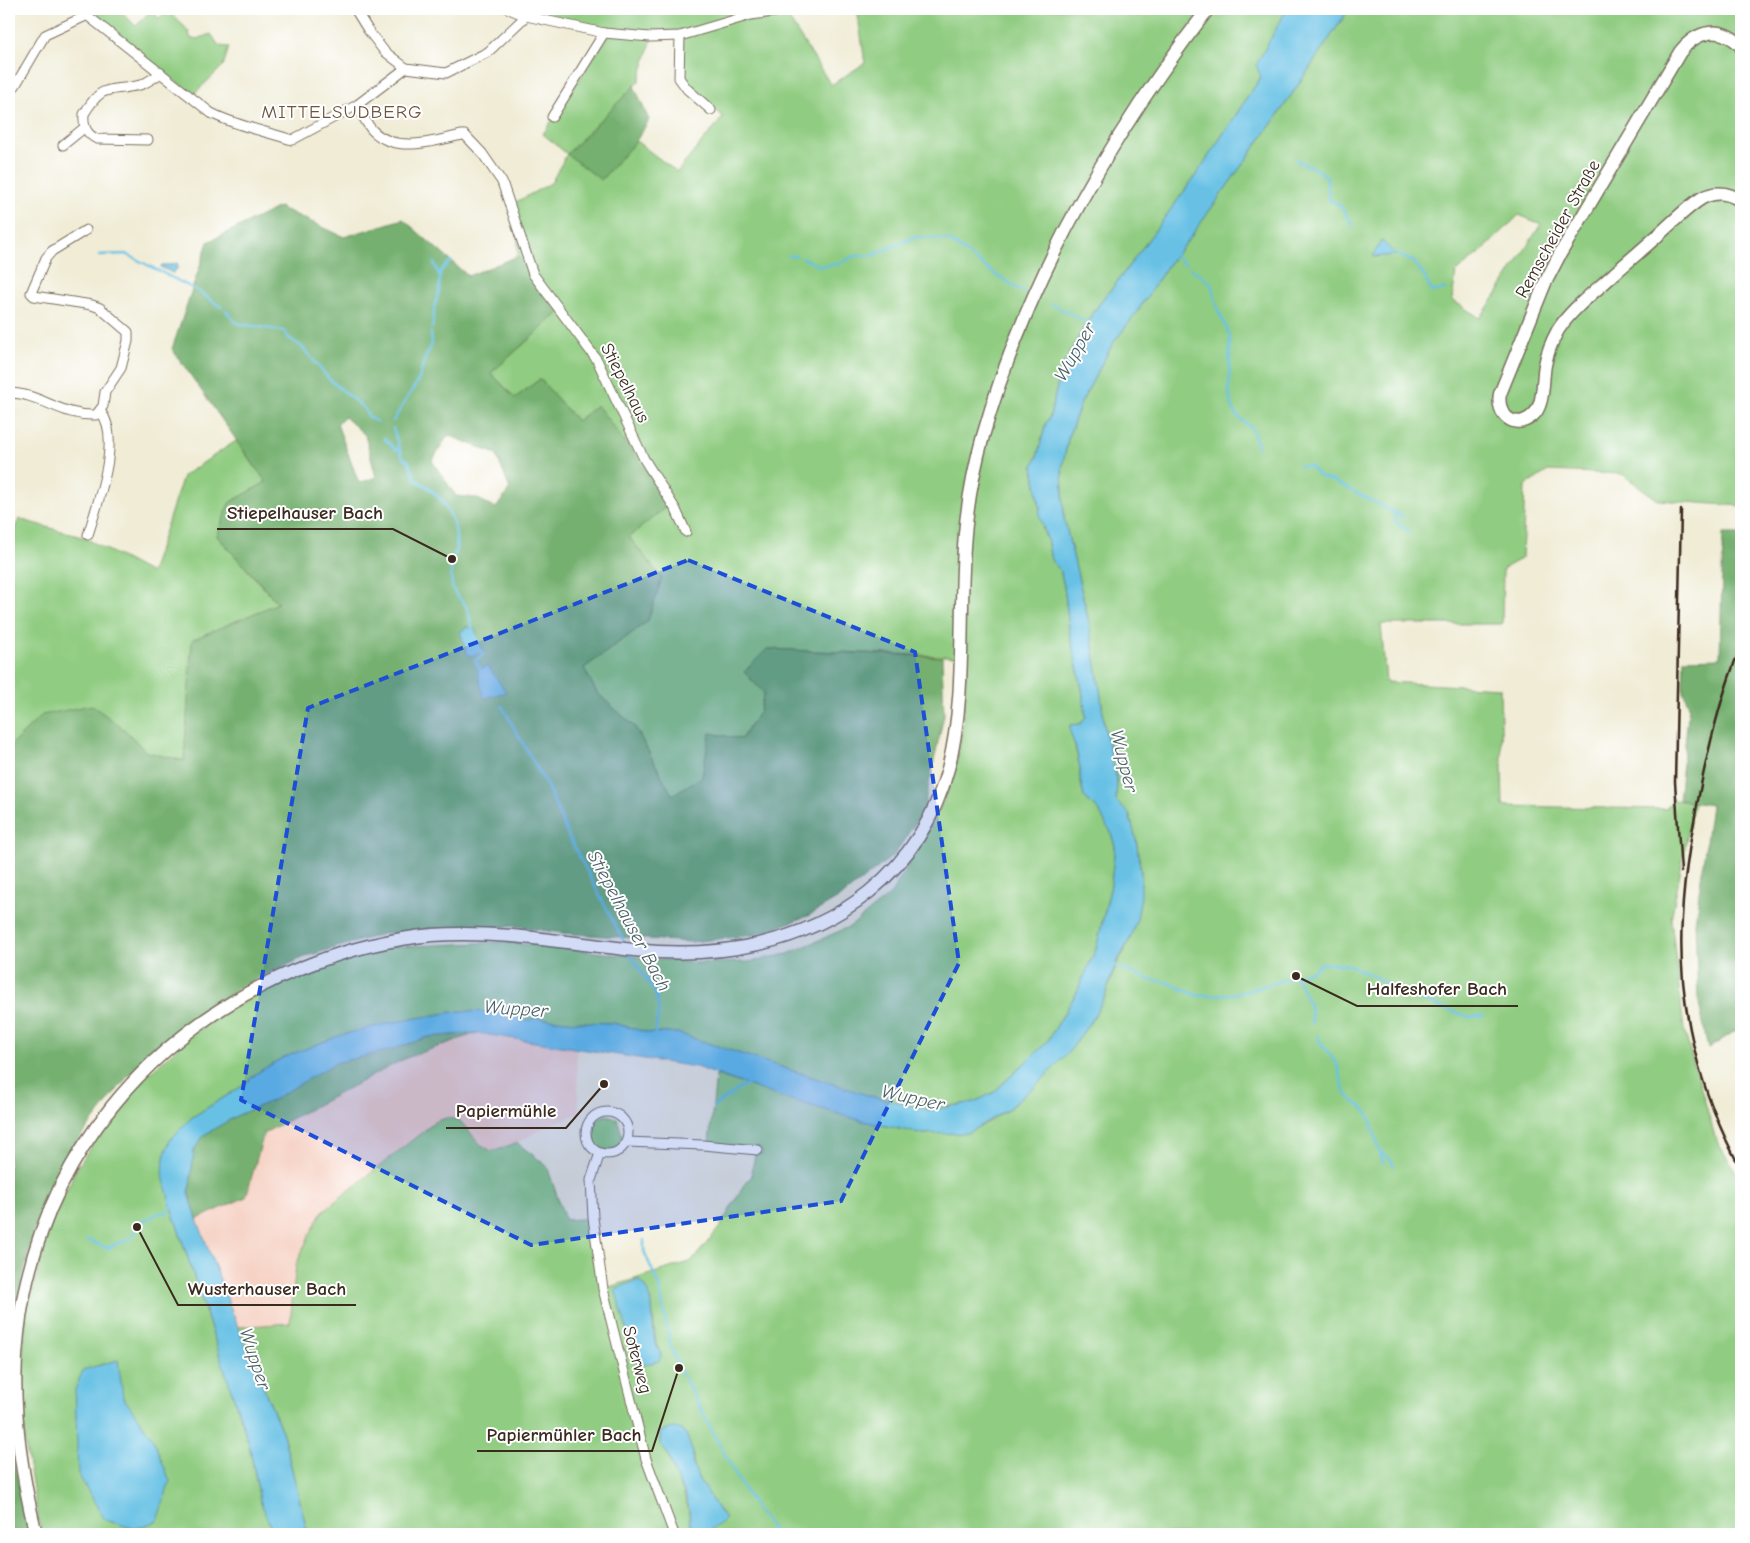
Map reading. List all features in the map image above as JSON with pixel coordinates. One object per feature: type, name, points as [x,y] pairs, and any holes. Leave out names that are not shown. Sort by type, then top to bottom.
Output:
[{"type":"main road","points":[[36,1534],[26,1488],[16,1408],[18,1336],[24,1295],[34,1255],[44,1226],[67,1176],[100,1123],[139,1076],[182,1036],[230,1002],[290,972],[340,954],[396,940],[470,934],[581,943],[639,951],[688,952],[734,949],[760,944],[792,934],[848,908],[884,878],[909,850],[926,824],[945,783],[954,748],[961,682],[963,566],[966,522],[978,453],[1000,382],[1030,306],[1054,254],[1082,202],[1137,107],[1176,50],[1208,9]]},
{"type":"main road","name":"Remscheider Straße","points":[[1741,46],[1726,35],[1710,32],[1691,40],[1680,52],[1560,254],[1545,283],[1500,394],[1499,404],[1504,415],[1512,420],[1522,421],[1536,414],[1540,404],[1546,360],[1558,329],[1575,310],[1628,262],[1702,198],[1722,193],[1741,201]]},
{"type":"street","points":[[79,9],[191,97],[221,118],[292,140],[357,105],[406,68]]},
{"type":"street","points":[[355,9],[384,51],[406,68],[446,73],[464,66],[488,52],[526,16]]},
{"type":"street","points":[[509,9],[526,16],[604,33],[650,37],[680,36],[751,15],[796,9]]},
{"type":"street","points":[[15,86],[44,35],[88,15]]},
{"type":"street","points":[[552,116],[604,33]]},
{"type":"street","points":[[680,36],[679,78],[711,110]]},
{"type":"street","points":[[148,140],[98,139],[93,137],[84,128],[84,114],[102,91],[142,85],[161,73]]},
{"type":"street","name":"Stiepelhaus","points":[[357,105],[366,123],[382,139],[396,144],[421,143],[462,134],[466,135],[482,153],[502,182],[532,274],[597,360],[644,459],[676,510],[686,532]]},
{"type":"street","points":[[63,146],[84,128]]},
{"type":"street","points":[[9,393],[30,396],[71,413],[86,416],[96,415],[103,406],[105,392],[121,368],[128,341],[128,332],[100,308],[92,305],[34,296],[31,293],[46,258],[52,251],[86,230]]},
{"type":"street","points":[[88,535],[110,452],[107,418],[100,411]]},
{"type":"street","points":[[611,1112],[622,1118],[628,1129],[627,1142],[617,1152],[600,1153],[589,1145],[586,1131],[588,1124],[597,1114],[611,1112]]},
{"type":"street","points":[[627,1142],[703,1145],[758,1150]]},
{"type":"street","name":"Soterweg","points":[[600,1153],[591,1180],[593,1218],[605,1302],[646,1459],[674,1534]]},
{"type":"highlighted area","points":[[688,560],[915,652],[959,963],[841,1201],[531,1245],[241,1100],[308,708]]},
{"type":"shaded area","points":[[477,1033],[576,1049],[579,1113],[548,1126],[517,1143],[491,1151],[480,1144],[459,1120],[296,1265],[290,1323],[238,1327],[197,1219],[246,1197],[264,1133],[406,1058]]},
{"type":"green space","points":[[98,9],[118,9],[136,26],[152,9],[158,18],[170,13],[188,30],[191,39],[211,34],[219,46],[229,47],[223,66],[193,95],[93,15]]},
{"type":"green space","points":[[524,9],[756,9],[759,19],[787,16],[831,85],[865,63],[857,9],[1287,9],[1273,35],[1261,77],[1194,178],[1085,325],[1061,370],[1050,416],[1046,423],[1033,466],[1043,531],[1047,539],[1051,560],[1060,570],[1064,586],[1070,636],[1082,689],[1086,717],[1080,725],[1070,725],[1080,768],[1084,797],[1099,810],[1110,830],[1115,846],[1111,885],[1096,949],[1076,994],[1047,1042],[993,1093],[974,1102],[931,1110],[870,1096],[677,1033],[650,1033],[613,1023],[536,1018],[527,1020],[516,1014],[460,1011],[389,1023],[341,1035],[282,1058],[257,1073],[244,1085],[191,1118],[171,1207],[249,1444],[260,1500],[273,1534],[42,1534],[25,1443],[21,1383],[26,1314],[52,1221],[75,1172],[102,1129],[146,1077],[188,1038],[227,1011],[273,986],[330,963],[392,947],[504,942],[693,963],[749,962],[788,954],[851,926],[891,894],[931,826],[946,796],[957,760],[962,728],[967,657],[767,649],[764,693],[759,713],[741,739],[710,733],[702,778],[672,795],[635,727],[597,693],[584,668],[648,621],[597,405],[577,421],[540,379],[515,398],[491,373],[562,310],[518,256],[516,202],[551,183],[567,154],[543,134],[612,30]],"holes":[[[652,30],[683,31],[683,79],[723,117],[677,172],[636,141],[567,154],[639,81],[651,42]]]},
{"type":"green space","points":[[1349,9],[1741,9],[1741,506],[1658,500],[1622,474],[1548,471],[1525,486],[1522,558],[1503,569],[1502,624],[1381,624],[1386,682],[1500,688],[1503,806],[1666,809],[1672,800],[1694,802],[1671,919],[1684,1030],[1716,1140],[1741,1180],[1741,1534],[308,1534],[283,1434],[238,1327],[290,1323],[296,1265],[322,1212],[435,1122],[446,1118],[459,1120],[480,1144],[491,1151],[517,1143],[547,1166],[565,1220],[593,1218],[603,1289],[692,1261],[720,1227],[746,1181],[751,1178],[755,1154],[763,1154],[760,1148],[709,1144],[716,1075],[862,1121],[924,1134],[982,1126],[1007,1110],[1053,1068],[1072,1048],[1093,1018],[1105,996],[1116,966],[1130,939],[1141,873],[1136,839],[1129,814],[1116,801],[1117,781],[1104,724],[1089,622],[1064,518],[1062,468],[1069,435],[1081,403],[1113,343],[1280,112]],"holes":[[[1519,215],[1541,224],[1480,318],[1452,300],[1456,272],[1484,249]],[[651,1299],[656,1343],[661,1355],[658,1361],[642,1365]],[[693,1452],[695,1470],[703,1488],[726,1518],[721,1523],[690,1524],[686,1499],[673,1471],[668,1454]]]},
{"type":"green space","points":[[634,86],[649,120],[636,141],[601,180],[567,154]]},
{"type":"green space","points":[[279,207],[344,237],[403,219],[468,276],[518,256],[562,310],[491,373],[515,398],[540,379],[577,421],[597,405],[671,503],[629,537],[662,578],[648,621],[584,668],[597,693],[635,727],[672,795],[702,777],[710,733],[741,739],[759,713],[764,693],[744,672],[767,649],[942,657],[944,715],[923,811],[894,855],[843,895],[808,916],[754,935],[691,942],[561,933],[517,926],[386,933],[307,956],[245,984],[153,1049],[127,1077],[79,1139],[46,1202],[34,1231],[17,1300],[9,1383],[9,787],[11,745],[42,715],[92,705],[125,730],[146,752],[184,761],[192,640],[278,603],[217,536],[229,503],[266,482],[172,349],[208,242]],"holes":[[[345,417],[365,435],[376,477],[359,483],[337,424]],[[448,435],[496,454],[510,489],[496,508],[476,498],[456,496],[432,461]]]},
{"type":"green space","points":[[236,441],[267,483],[230,503],[217,536],[278,604],[192,640],[185,761],[146,752],[125,730],[42,716],[11,745],[9,787],[9,543],[19,519],[85,538],[151,573],[183,476]]},
{"type":"green space","points":[[1723,534],[1741,534],[1741,1027],[1708,1049],[1698,998],[1695,923],[1711,805],[1679,800],[1689,706],[1683,691],[1684,659],[1720,658]]},
{"type":"green space","points":[[477,1033],[406,1058],[264,1133],[246,1197],[197,1219],[189,1193],[194,1150],[204,1135],[236,1116],[271,1101],[335,1063],[391,1050],[428,1037]]},
{"type":"green space","points":[[606,1115],[617,1118],[624,1142],[611,1150],[596,1146],[592,1124]]},
{"type":"green space","points":[[9,1383],[13,1458],[31,1534],[9,1534]]},
{"type":"water","name":"Wupper","points":[[1287,9],[1349,9],[1280,112],[1113,343],[1081,403],[1069,435],[1062,468],[1064,518],[1089,622],[1104,724],[1117,781],[1116,801],[1129,814],[1136,839],[1141,873],[1141,897],[1137,919],[1130,939],[1115,966],[1105,996],[1093,1018],[1072,1048],[1042,1080],[1007,1110],[968,1133],[924,1134],[862,1121],[778,1096],[696,1067],[477,1033],[428,1037],[391,1050],[335,1063],[271,1101],[236,1116],[204,1135],[194,1150],[189,1193],[238,1327],[283,1434],[308,1534],[273,1534],[260,1500],[249,1444],[171,1207],[163,1176],[164,1157],[170,1140],[191,1118],[244,1085],[257,1073],[282,1058],[341,1035],[389,1023],[446,1013],[460,1011],[498,1012],[516,1014],[527,1020],[536,1018],[613,1023],[650,1033],[677,1033],[870,1096],[931,1110],[974,1102],[993,1093],[1047,1042],[1076,994],[1096,949],[1111,885],[1115,846],[1110,830],[1099,810],[1084,797],[1076,749],[1070,732],[1070,725],[1080,724],[1086,717],[1082,689],[1070,636],[1064,586],[1060,570],[1051,560],[1047,539],[1039,515],[1040,509],[1033,466],[1046,423],[1050,416],[1061,370],[1085,325],[1194,178],[1261,77],[1256,65]]},
{"type":"water","points":[[1381,240],[1396,255],[1373,257]]},
{"type":"water","points":[[178,264],[177,269],[173,273],[160,267],[162,265]]},
{"type":"water","points":[[467,627],[475,629],[483,651],[474,656],[468,655],[460,632]]},
{"type":"water","points":[[488,666],[506,692],[484,698],[477,670]]},
{"type":"water","points":[[638,1280],[649,1294],[654,1336],[661,1355],[659,1361],[642,1365],[638,1365],[636,1361],[615,1289]]},
{"type":"water","points":[[118,1360],[123,1397],[153,1439],[170,1481],[157,1521],[135,1529],[105,1520],[78,1474],[75,1390],[83,1370]]},
{"type":"water","points":[[673,1428],[680,1429],[686,1434],[693,1453],[692,1462],[699,1480],[726,1519],[709,1530],[700,1530],[690,1524],[689,1508],[684,1492],[675,1475],[668,1454],[660,1444],[660,1432]]},
{"type":"waterway","points":[[1296,160],[1318,170],[1326,176],[1330,201],[1339,204],[1353,225]]},
{"type":"waterway","points":[[803,258],[819,266],[839,264],[854,256],[873,255],[915,237],[948,240],[996,275],[1026,293]]},
{"type":"waterway","points":[[1394,253],[1414,262],[1423,274],[1432,292],[1446,288]]},
{"type":"waterway","name":"Stiepelhauser Bach","points":[[99,255],[126,254],[198,291],[221,307]]},
{"type":"waterway","points":[[1175,255],[1185,264]]},
{"type":"waterway","points":[[789,256],[796,256]]},
{"type":"waterway","points":[[432,328],[435,304],[439,292],[440,274],[442,269],[451,261]]},
{"type":"waterway","points":[[434,263],[439,275]]},
{"type":"waterway","points":[[1190,268],[1211,283],[1218,310],[1230,336],[1229,391],[1231,405],[1236,415],[1252,429],[1259,448]]},
{"type":"waterway","name":"Wupper","points":[[1052,304],[1088,323]]},
{"type":"waterway","name":"Stiepelhauser Bach","points":[[226,311],[236,323],[284,331],[289,338],[302,347],[330,380],[364,408],[369,417],[377,422]]},
{"type":"waterway","points":[[393,421],[419,379],[424,361],[432,344],[431,333]]},
{"type":"waterway","points":[[393,428],[399,448]]},
{"type":"waterway","name":"Stiepelhauser Bach","points":[[384,438],[396,450],[399,448],[403,458],[408,460],[416,480],[433,492],[447,508],[455,527],[456,538],[456,551],[451,569],[452,586],[467,608],[473,630]]},
{"type":"waterway","points":[[1299,466],[1309,466],[1319,476],[1335,482],[1404,517]]},
{"type":"waterway","points":[[1394,512],[1396,522],[1409,531]]},
{"type":"waterway","name":"Stiepelhauser Bach","points":[[480,649],[483,655],[475,661],[482,671]]},
{"type":"waterway","name":"Stiepelhauser Bach","points":[[502,706],[548,788],[567,833],[625,944]]},
{"type":"waterway","name":"Stiepelhauser Bach","points":[[630,954],[655,992],[659,1009],[655,1035]]},
{"type":"waterway","points":[[1113,965],[1150,980],[1167,982],[1198,996],[1232,994],[1251,990],[1312,971],[1322,963],[1349,965],[1406,995],[1469,1017],[1483,1016]]},
{"type":"waterway","points":[[1296,976],[1310,1006],[1312,1023]]},
{"type":"waterway","points":[[1318,1036],[1320,1042],[1337,1064],[1344,1091],[1369,1115],[1380,1152],[1390,1159],[1394,1166]]},
{"type":"waterway","points":[[713,1107],[746,1084]]},
{"type":"waterway","points":[[1380,1152],[1383,1163]]},
{"type":"waterway","points":[[87,1240],[107,1248],[129,1239],[144,1220],[158,1213],[166,1213],[172,1206]]},
{"type":"waterway","points":[[644,1240],[644,1251],[659,1286],[670,1344],[679,1368],[739,1481],[756,1509],[776,1534]]},
{"type":"railway","points":[[1681,510],[1675,782],[1681,872]]},
{"type":"railway","points":[[1741,646],[1718,712],[1699,797],[1689,848],[1682,918],[1681,950],[1687,1015],[1694,1047],[1713,1110],[1741,1169]]},
{"type":"place","name":"Stiepelhauser Bach","points":[[452,559]]},
{"type":"place","name":"Halfeshofer Bach","points":[[1296,976]]},
{"type":"place","name":"Papiermühle","points":[[604,1084]]},
{"type":"place","name":"Wusterhauser Bach","points":[[137,1227]]},
{"type":"place","name":"Papiermühler Bach","points":[[679,1368]]},
{"type":"district","name":"MITTELSUDBERG","points":[[342,112]]}]
